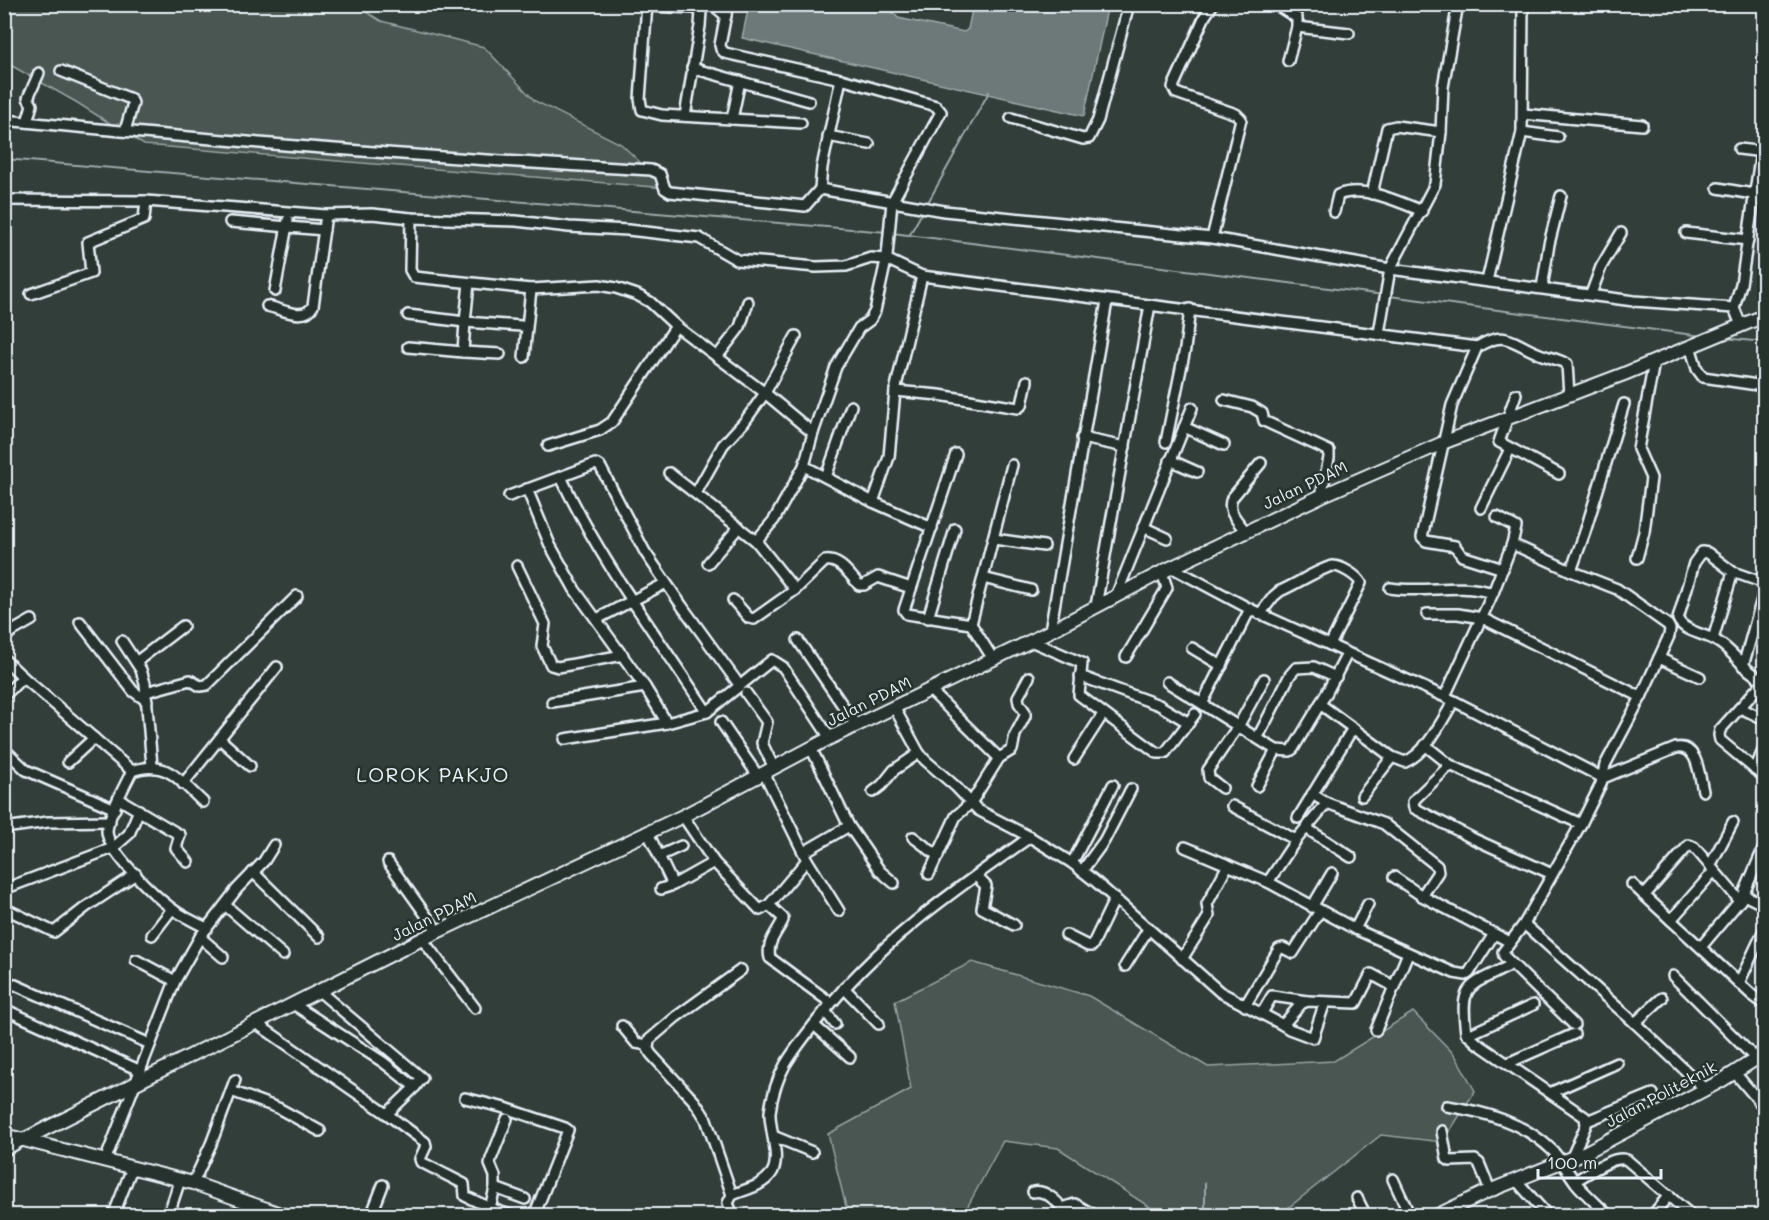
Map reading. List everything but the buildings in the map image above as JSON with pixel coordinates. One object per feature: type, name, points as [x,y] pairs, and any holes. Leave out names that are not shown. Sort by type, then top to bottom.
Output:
[{"type":"street","points":[[712,4],[726,16]]},
{"type":"street","points":[[728,4],[720,45],[725,53],[841,79],[936,106],[942,112],[892,206],[887,258],[875,312],[870,320],[859,328],[836,367],[804,466],[774,520],[756,541]]},
{"type":"street","points":[[1011,118],[1083,139],[1089,138],[1098,120],[1129,4]]},
{"type":"street","points":[[1212,238],[1241,119],[1236,114],[1176,93],[1173,87],[1205,16],[1214,4]]},
{"type":"street","points":[[1379,333],[1390,269],[1435,184],[1443,87],[1458,4]]},
{"type":"street","points":[[1487,281],[1522,132],[1523,4]]},
{"type":"street","points":[[686,116],[701,11],[694,8],[647,5],[640,99],[642,110],[653,114],[801,123]]},
{"type":"street","points":[[1276,5],[1297,18],[1297,27],[1288,61]]},
{"type":"street","points":[[1297,27],[1349,33]]},
{"type":"street","points":[[692,68],[809,100]]},
{"type":"street","points":[[61,71],[130,99],[133,103],[125,131]]},
{"type":"street","points":[[27,122],[32,105],[28,98],[39,73]]},
{"type":"street","points":[[4,120],[427,155],[651,170],[660,174],[665,189],[670,192],[806,206],[819,189],[841,79]]},
{"type":"street","points":[[732,118],[740,81]]},
{"type":"street","points":[[1523,114],[1642,125]]},
{"type":"street","points":[[1372,194],[1387,128],[1396,126],[1441,132]]},
{"type":"street","points":[[1522,132],[1558,137]]},
{"type":"street","points":[[828,136],[869,144]]},
{"type":"street","points":[[1739,149],[1762,152],[1753,196],[1740,291],[1734,308],[1741,325]]},
{"type":"street","points":[[1718,188],[1764,200]]},
{"type":"street","points":[[819,189],[892,206],[909,205],[944,211],[1212,238],[1390,269],[1635,301],[1734,308]]},
{"type":"street","points":[[1334,212],[1336,196],[1340,193],[1354,192],[1372,194],[1422,211]]},
{"type":"street","points":[[1542,288],[1549,244],[1561,196]]},
{"type":"street","points":[[4,200],[146,201],[326,215],[372,214],[516,222],[699,238],[737,260],[794,266],[846,266],[867,258],[887,258],[922,276],[1477,347]]},
{"type":"street","points":[[31,294],[91,273],[88,242],[144,219],[146,201]]},
{"type":"street","points":[[275,291],[290,212]]},
{"type":"street","points":[[267,306],[302,314],[311,310],[326,215]]},
{"type":"street","points":[[407,217],[412,275],[531,289],[599,285],[616,288],[650,302],[676,326],[765,393],[813,433]]},
{"type":"street","points":[[230,222],[324,230]]},
{"type":"street","points":[[1592,294],[1601,267],[1621,233]]},
{"type":"street","points":[[1686,233],[1748,240]]},
{"type":"street","points":[[873,502],[890,457],[896,391],[922,276]]},
{"type":"street","points":[[464,352],[469,283]]},
{"type":"street","points":[[524,357],[531,289]]},
{"type":"street","points":[[1050,631],[1107,301]]},
{"type":"street","points":[[717,357],[740,327],[748,302]]},
{"type":"street","points":[[1096,606],[1150,304]]},
{"type":"street","points":[[1166,442],[1185,350],[1190,309]]},
{"type":"street","points":[[408,315],[521,326]]},
{"type":"street","name":"Jalan PDAM","points":[[4,1151],[422,939],[683,816],[830,738],[1031,641],[1167,569],[1321,496],[1445,442],[1654,362],[1764,316]]},
{"type":"street","points":[[548,446],[600,430],[612,422],[676,326]]},
{"type":"street","points":[[696,493],[723,445],[745,421],[765,393],[796,336]]},
{"type":"street","points":[[1503,569],[1462,556],[1455,546],[1422,539],[1452,405],[1477,347],[1488,340],[1505,338],[1518,342],[1535,353],[1567,364],[1569,395]]},
{"type":"street","points":[[1694,344],[1696,369],[1703,377],[1764,386]]},
{"type":"street","points":[[408,347],[500,354]]},
{"type":"street","points":[[1636,558],[1644,532],[1651,478],[1638,446],[1654,362]]},
{"type":"street","points":[[896,391],[939,395],[1018,408],[1022,405],[1027,381]]},
{"type":"street","points":[[1516,394],[1498,441],[1559,474]]},
{"type":"street","points":[[1224,400],[1252,407],[1262,413],[1264,421],[1329,451],[1321,496]]},
{"type":"street","points":[[1571,571],[1624,404]]},
{"type":"street","points":[[826,477],[851,406]]},
{"type":"street","points":[[1116,596],[1192,408]]},
{"type":"street","points":[[1184,427],[1224,445]]},
{"type":"street","points":[[1082,438],[1125,447]]},
{"type":"street","points":[[1481,508],[1510,449]]},
{"type":"street","points":[[956,454],[905,612],[927,618],[971,624]]},
{"type":"street","points":[[1170,460],[1197,472]]},
{"type":"street","points":[[509,496],[595,464],[600,466],[645,552],[767,722],[762,743],[765,772]]},
{"type":"street","points":[[1245,532],[1229,504],[1261,464]]},
{"type":"street","points":[[993,658],[971,624],[1012,465]]},
{"type":"street","points":[[804,466],[873,502],[932,528]]},
{"type":"street","points":[[669,473],[756,541],[795,590]]},
{"type":"street","points":[[561,477],[586,528],[610,568],[707,712]]},
{"type":"street","points":[[527,489],[550,545],[575,590],[623,655],[667,723]]},
{"type":"street","points":[[1445,696],[1482,618],[1512,544],[1516,527],[1497,517]]},
{"type":"street","points":[[708,563],[739,527]]},
{"type":"street","points":[[1143,527],[1167,538]]},
{"type":"street","points":[[927,618],[955,530]]},
{"type":"street","points":[[994,539],[1044,546]]},
{"type":"street","points":[[1508,1063],[1574,1029],[1504,956],[1503,950],[1524,924],[1581,824],[1603,778],[1605,765],[1641,697],[1670,632],[1663,620],[1617,589],[1512,544]]},
{"type":"street","points":[[1764,583],[1733,572],[1704,551],[1700,553],[1693,567],[1678,621],[1684,627],[1713,639],[1725,647],[1752,674],[1764,680],[1720,730],[1719,738],[1764,777]]},
{"type":"street","points":[[733,600],[749,618],[754,619],[795,590],[829,559],[838,562],[859,585],[864,585],[878,577],[911,588]]},
{"type":"street","points":[[517,566],[545,624],[542,646],[551,665],[558,667],[623,655]]},
{"type":"street","points":[[1203,702],[1255,612],[1280,591],[1329,567],[1339,567],[1359,579],[1361,583],[1330,645]]},
{"type":"street","points":[[1126,657],[1167,588],[1167,569],[1255,612],[1445,696],[1603,778],[1676,748],[1684,747],[1691,752],[1703,791]]},
{"type":"street","points":[[1713,639],[1733,572]]},
{"type":"street","points":[[983,578],[1031,590]]},
{"type":"street","points":[[597,620],[666,583]]},
{"type":"street","points":[[1390,588],[1422,591],[1460,587],[1477,588],[1493,593]]},
{"type":"street","points":[[1743,666],[1764,592]]},
{"type":"street","points":[[80,622],[133,691],[146,697],[190,680],[200,686],[207,685],[297,596]]},
{"type":"street","points":[[1428,614],[1458,614],[1482,618],[1641,697]]},
{"type":"street","points":[[4,638],[10,632],[32,620]]},
{"type":"street","points":[[136,662],[183,626]]},
{"type":"street","points":[[798,640],[856,725]]},
{"type":"street","points":[[122,641],[141,670],[146,697],[152,766]]},
{"type":"street","points":[[1031,641],[1082,663],[1078,695],[1160,755],[1165,753],[1195,714]]},
{"type":"street","points":[[1192,648],[1222,666]]},
{"type":"street","points":[[1167,682],[1203,702],[1276,750],[1286,752],[1293,749],[1347,654]]},
{"type":"street","points":[[1659,658],[1700,677]]},
{"type":"street","points":[[4,659],[132,771]]},
{"type":"street","points":[[565,739],[667,723],[707,712],[743,690],[772,660],[783,667],[830,738]]},
{"type":"street","points":[[183,784],[277,667]]},
{"type":"street","points":[[1258,737],[1290,675],[1296,668],[1314,667],[1336,676]]},
{"type":"street","points":[[1080,676],[1159,705],[1189,723]]},
{"type":"street","points":[[4,696],[23,677]]},
{"type":"street","points":[[929,874],[956,816],[971,803],[999,758],[1012,750],[1015,735],[1025,716],[1017,700],[1029,677]]},
{"type":"street","points":[[1222,788],[1209,778],[1207,772],[1239,725],[1264,679]]},
{"type":"street","points":[[552,702],[645,687]]},
{"type":"street","points":[[930,690],[999,758]]},
{"type":"street","points":[[1320,704],[1392,757],[1405,762],[1425,745],[1455,701]]},
{"type":"street","points":[[894,707],[919,753],[971,803],[985,814],[1030,837],[1072,863],[1115,898],[1220,992],[1289,1029],[1313,1038],[1325,1002]]},
{"type":"street","points":[[1740,708],[1764,719]]},
{"type":"street","points":[[1074,759],[1103,714]]},
{"type":"street","points":[[721,722],[765,772],[805,856],[838,911]]},
{"type":"street","points":[[1298,818],[1353,728]]},
{"type":"street","points":[[4,732],[4,740]]},
{"type":"street","points":[[68,762],[94,738]]},
{"type":"street","points":[[220,739],[250,766]]},
{"type":"street","points":[[1425,745],[1450,765],[1581,824]]},
{"type":"street","points":[[811,748],[849,826],[880,871],[894,883]]},
{"type":"street","points":[[1755,770],[1764,748]]},
{"type":"street","points":[[4,749],[26,770],[115,809]]},
{"type":"street","points":[[1257,786],[1276,750]]},
{"type":"street","points":[[873,792],[894,770],[919,753]]},
{"type":"street","points":[[1362,796],[1392,757]]},
{"type":"street","points":[[1450,765],[1416,798],[1413,802],[1414,808],[1474,839],[1552,874]]},
{"type":"street","points":[[132,771],[152,766],[171,773],[203,802]]},
{"type":"street","points":[[132,771],[107,830],[113,848],[159,899],[172,909],[207,928]]},
{"type":"street","points":[[1072,863],[1113,785]]},
{"type":"street","points":[[1082,871],[1104,841],[1131,789]]},
{"type":"street","points":[[1312,794],[1327,803],[1384,824],[1437,866],[1438,872],[1422,896]]},
{"type":"street","points":[[119,799],[180,835],[176,848],[188,862]]},
{"type":"street","points":[[1268,882],[1296,840],[1327,803]]},
{"type":"street","points":[[1232,806],[1296,840]]},
{"type":"street","points":[[4,889],[113,848],[129,834],[139,810]]},
{"type":"street","points":[[683,816],[714,862],[760,910],[770,905],[805,856],[849,826]]},
{"type":"street","points":[[4,828],[48,822],[110,820]]},
{"type":"street","points":[[1671,920],[1712,868],[1732,822]]},
{"type":"street","points":[[1306,828],[1351,857]]},
{"type":"street","points":[[647,831],[673,885]]},
{"type":"street","points":[[913,837],[938,856]]},
{"type":"street","points":[[733,1215],[728,1203],[732,1195],[758,1185],[773,1172],[776,1159],[770,1114],[773,1094],[786,1063],[831,1003],[886,945],[1030,837]]},
{"type":"street","points":[[105,1161],[175,981],[207,928],[237,889],[264,861],[274,845]]},
{"type":"street","points":[[1644,896],[1687,845],[1694,847],[1742,898],[1764,905]]},
{"type":"street","points":[[659,856],[681,846]]},
{"type":"street","points":[[1185,847],[1268,882],[1355,929],[1454,973],[1466,975],[1476,965],[1494,934]]},
{"type":"street","points":[[1701,947],[1742,898],[1764,847]]},
{"type":"street","points":[[388,862],[438,932]]},
{"type":"street","points":[[661,889],[673,885],[714,862]]},
{"type":"street","points":[[1182,959],[1209,916],[1207,904],[1228,865]]},
{"type":"street","points":[[253,872],[319,937]]},
{"type":"street","points":[[1245,1006],[1279,950],[1283,948],[1291,953],[1295,951],[1332,873]]},
{"type":"street","points":[[4,908],[54,932],[86,907],[136,874]]},
{"type":"street","points":[[976,876],[986,886],[982,908],[1014,925]]},
{"type":"street","points":[[1394,877],[1422,896],[1510,942]]},
{"type":"street","points":[[1632,884],[1764,1004]]},
{"type":"street","points":[[1066,935],[1092,946],[1115,898]]},
{"type":"street","points":[[1355,929],[1368,904]]},
{"type":"street","points":[[225,905],[283,955]]},
{"type":"street","points":[[770,905],[783,918],[783,922],[770,942],[768,951],[770,958],[831,1003]]},
{"type":"street","points":[[152,935],[172,909]]},
{"type":"street","points":[[1524,924],[1705,1089]]},
{"type":"street","points":[[1125,966],[1149,928]]},
{"type":"street","points":[[1739,983],[1764,930]]},
{"type":"street","points":[[200,938],[223,957]]},
{"type":"street","points":[[422,939],[475,1008]]},
{"type":"street","points":[[1376,1030],[1408,953]]},
{"type":"street","points":[[136,960],[175,981]]},
{"type":"street","points":[[1507,967],[1468,989],[1465,998],[1468,1035],[1552,1092],[1583,1115],[1587,1121]]},
{"type":"street","points":[[732,1195],[706,1119],[695,1102],[651,1054],[648,1045],[649,1040],[676,1017],[741,970]]},
{"type":"street","points":[[1262,1013],[1272,996],[1307,1001],[1356,1003],[1371,974],[1395,987]]},
{"type":"street","points":[[1673,975],[1762,1054]]},
{"type":"street","points":[[4,980],[150,1044]]},
{"type":"street","points":[[844,988],[879,1024]]},
{"type":"street","points":[[319,991],[422,1078],[387,1114]]},
{"type":"street","points":[[1635,1023],[1662,998]]},
{"type":"street","points":[[1283,1025],[1301,1004],[1307,1001]]},
{"type":"street","points":[[293,1004],[383,1062],[414,1087]]},
{"type":"street","points":[[1468,1035],[1533,1005]]},
{"type":"street","points":[[4,1009],[141,1071]]},
{"type":"street","points":[[825,1011],[834,1024]]},
{"type":"street","points":[[256,1023],[425,1142],[421,1162],[464,1184],[465,1196],[491,1212],[513,1215]]},
{"type":"street","points":[[814,1025],[850,1057]]},
{"type":"street","points":[[622,1026],[636,1043],[648,1045]]},
{"type":"street","name":"Jalan Politeknik","points":[[1436,1215],[1490,1190],[1567,1161],[1735,1073],[1762,1054]]},
{"type":"street","points":[[1552,1092],[1617,1063]]},
{"type":"street","points":[[1735,1073],[1764,1107]]},
{"type":"street","points":[[193,1183],[211,1144],[235,1080]]},
{"type":"street","points":[[231,1091],[278,1108],[321,1131]]},
{"type":"street","points":[[1567,1161],[1587,1121],[1653,1094]]},
{"type":"street","points":[[465,1098],[505,1108],[568,1130],[534,1215]]},
{"type":"street","points":[[1447,1106],[1482,1112],[1515,1125],[1547,1146],[1567,1161],[1575,1182],[1609,1215]]},
{"type":"street","points":[[491,1212],[495,1176],[490,1164],[507,1119]]},
{"type":"street","points":[[1442,1131],[1448,1159],[1450,1161],[1475,1160],[1479,1163],[1490,1190]]},
{"type":"street","points":[[4,1135],[193,1183],[269,1213],[286,1215]]},
{"type":"street","points":[[773,1136],[813,1152]]},
{"type":"street","points":[[1575,1182],[1613,1160],[1623,1158],[1692,1215]]},
{"type":"street","points":[[113,1215],[132,1168]]},
{"type":"street","points":[[1393,1179],[1410,1215]]},
{"type":"street","points":[[168,1215],[180,1180]]},
{"type":"street","points":[[1516,1180],[1548,1215]]},
{"type":"street","points":[[371,1215],[384,1185]]},
{"type":"street","points":[[495,1188],[525,1199]]},
{"type":"street","points":[[1033,1192],[1040,1190],[1045,1193],[1065,1212],[1076,1204],[1096,1215]]},
{"type":"street","points":[[1652,1215],[1669,1195]]},
{"type":"street","points":[[1357,1198],[1366,1215]]},
{"type":"shaded area","points":[[5,5],[355,5],[381,21],[484,47],[535,101],[621,144],[667,188],[144,145],[76,102],[5,62]]},
{"type":"shaded area","points":[[749,5],[895,5],[893,12],[898,18],[964,32],[968,29],[973,5],[1108,5],[1084,116],[742,38]]},
{"type":"shaded area","points":[[972,962],[1089,996],[1208,1067],[1334,1061],[1413,1012],[1455,1055],[1475,1091],[1443,1142],[1381,1135],[1279,1215],[1162,1215],[1058,1148],[1003,1141],[963,1215],[848,1215],[828,1134],[911,1089],[895,1001]]},
{"type":"waterway","points":[[926,206],[989,92]]},
{"type":"waterway","points":[[4,159],[887,232]]},
{"type":"waterway","points":[[910,234],[923,211]]},
{"type":"waterway","points":[[892,233],[1384,295]]},
{"type":"waterway","points":[[1389,296],[1702,336]]},
{"type":"waterway","points":[[1723,338],[1764,342]]},
{"type":"waterway","points":[[1205,1183],[1205,1216]]},
{"type":"district","name":"LOROK PAKJO","points":[[433,775]]}]
